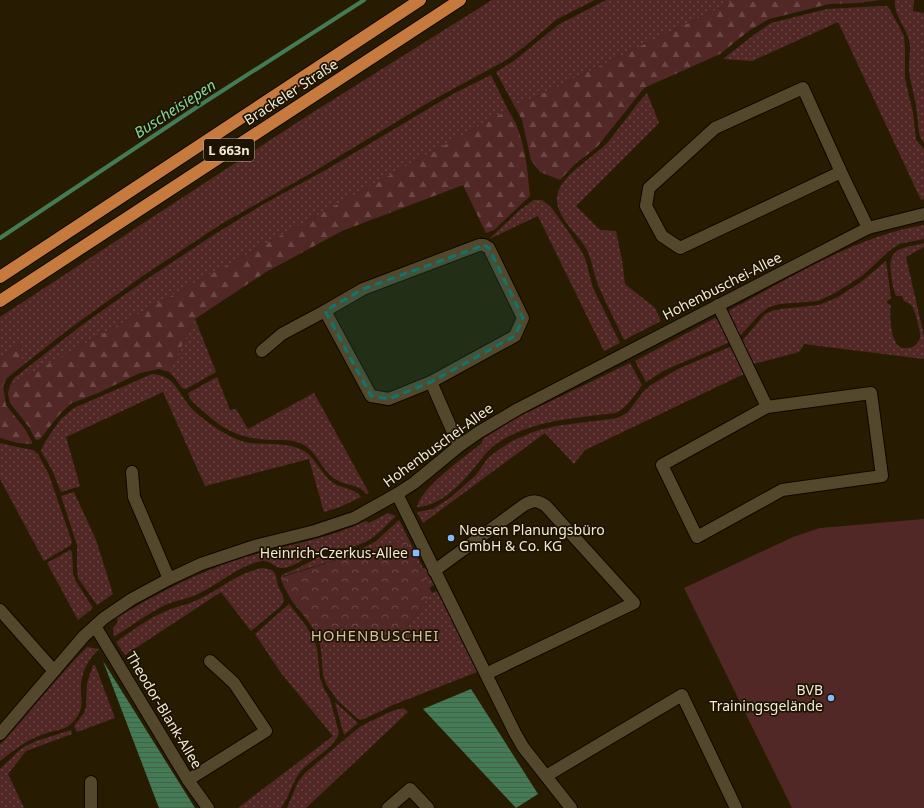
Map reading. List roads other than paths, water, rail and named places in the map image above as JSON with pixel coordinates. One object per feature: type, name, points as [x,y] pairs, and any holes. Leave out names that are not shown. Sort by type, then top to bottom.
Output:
[{"type":"highway","name":"Brackeler Straße","points":[[0,277],[420,0]]},
{"type":"highway","name":"Brackeler Straße","points":[[0,301],[460,0]]},
{"type":"street","points":[[841,172],[680,248],[662,236],[646,206],[649,188],[715,128],[803,88],[868,228]]},
{"type":"street","name":"Hohenbuschei-Allee","points":[[0,734],[84,636],[104,618],[132,599],[168,579],[201,564],[248,548],[316,531],[354,518],[397,494],[425,475],[459,446],[485,428],[518,409],[718,304],[868,228],[924,214]]},
{"type":"street","points":[[262,350],[282,334],[363,289],[479,245],[484,245],[489,248],[523,318],[515,336],[431,382],[389,399],[371,396],[324,311]]},
{"type":"street","points":[[718,304],[767,407]]},
{"type":"street","points":[[431,382],[459,446]]},
{"type":"street","points":[[870,393],[882,476],[782,490],[698,537],[662,465],[767,407],[870,393]]},
{"type":"street","points":[[132,472],[134,498],[168,579]]},
{"type":"street","points":[[397,494],[515,733],[523,747],[571,808]]},
{"type":"street","points":[[434,571],[524,505],[532,501],[539,501],[546,506],[634,603],[486,674]]},
{"type":"street","points":[[0,610],[54,671]]},
{"type":"street","name":"Theodor-Blank-Allee","points":[[95,626],[188,780],[208,808]]},
{"type":"street","points":[[188,780],[266,730],[234,683],[210,661]]},
{"type":"street","points":[[546,776],[682,695],[736,808]]},
{"type":"street","points":[[91,782],[91,808]]},
{"type":"street","points":[[388,808],[410,789],[428,808]]},
{"type":"waterway","name":"Buscheisiepen","points":[[0,238],[194,109],[364,0]]},
{"type":"place","name":"Neesen Planungsbüro GmbH & Co. KG","points":[[451,538]]},
{"type":"place","name":"Heinrich-Czerkus-Allee","points":[[416,553]]},
{"type":"place","name":"BVB Trainingsgelände","points":[[831,698]]},
{"type":"district","name":"HOHENBUSCHEI","points":[[375,636]]}]
